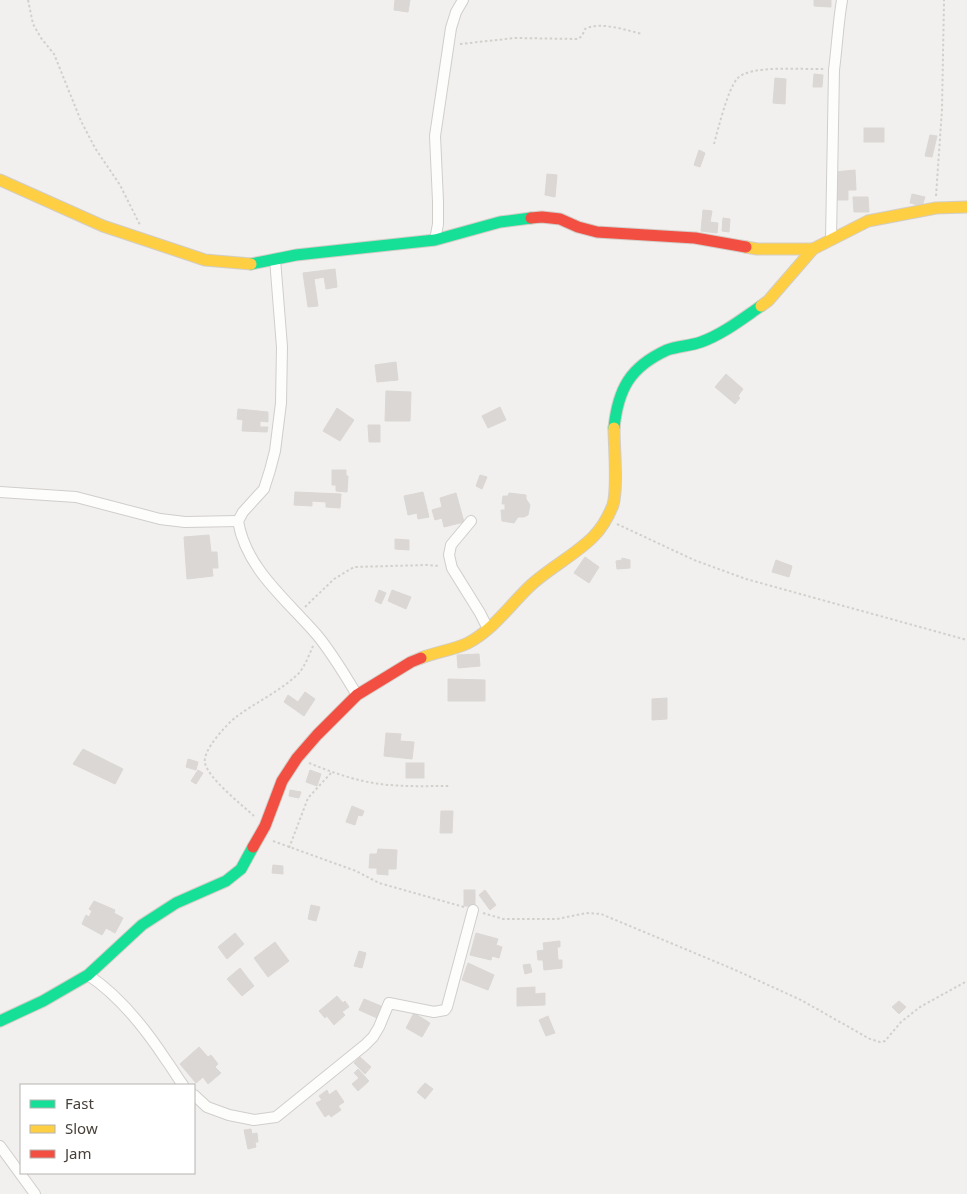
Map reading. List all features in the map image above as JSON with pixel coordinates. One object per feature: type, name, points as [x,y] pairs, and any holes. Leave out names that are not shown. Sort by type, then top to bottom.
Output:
[{"type":"street","points":[[435,240],[438,224],[438,201],[434,136],[448,46],[456,12],[463,0]]},
{"type":"street","points":[[831,239],[835,61],[842,0]]},
{"type":"street","points":[[0,180],[103,226],[204,260],[239,264],[254,264],[296,255],[435,240],[500,222],[542,217],[560,219],[578,227],[597,232],[695,238],[757,249],[813,249]]},
{"type":"street","points":[[0,1021],[43,1001],[88,975],[142,925],[176,903],[226,881],[241,869],[262,831],[282,781],[297,758],[357,695],[411,662],[435,652],[466,644],[488,629],[530,586],[592,537],[605,520],[613,504],[615,480],[614,427],[618,404],[625,384],[631,376],[648,362],[668,350],[701,342],[731,327],[768,301],[813,249],[831,239],[868,221],[936,208],[967,207]]},
{"type":"street","points":[[275,259],[282,347],[281,403],[275,451],[264,488],[243,512],[238,521],[240,532],[248,553],[274,589],[318,636],[357,695]]},
{"type":"street","points":[[0,492],[76,497],[160,519],[176,521],[238,521]]},
{"type":"street","points":[[471,521],[451,545],[449,554],[452,568],[488,629]]},
{"type":"street","points":[[195,1096],[207,1107],[229,1115],[254,1120],[276,1117],[374,1036],[389,1003],[434,1012],[445,1010],[448,1007],[473,910]]},
{"type":"street","points":[[88,975],[104,986],[132,1015],[150,1036],[182,1084]]},
{"type":"street","points":[[0,1146],[20,1173]]},
{"type":"street","points":[[20,1174],[35,1194]]},
{"type":"path","points":[[28,0],[33,24],[54,54],[80,121],[95,148],[120,185],[148,240]]},
{"type":"path","points":[[936,208],[942,109],[944,0]]},
{"type":"path","points":[[448,46],[515,38],[578,39],[582,36],[585,29],[591,27],[616,27],[642,34]]},
{"type":"path","points":[[714,144],[732,86],[738,77],[752,70],[825,69],[835,61]]},
{"type":"path","points":[[605,520],[640,534],[694,560],[746,579],[967,640]]},
{"type":"path","points":[[298,614],[334,579],[354,567],[427,565],[452,568]]},
{"type":"path","points":[[318,636],[300,672],[235,718],[212,744],[204,757],[210,774],[262,831],[289,848],[356,871],[379,883],[459,904],[503,919],[557,919],[586,913],[602,914],[741,972],[801,1000],[870,1039],[880,1042],[885,1041],[901,1022],[920,1007],[967,981]]},
{"type":"path","points":[[297,758],[332,772],[379,784],[450,786]]},
{"type":"path","points":[[289,848],[308,798],[332,772]]},
{"type":"building","points":[[395,0],[410,0],[408,12],[394,10]]},
{"type":"building","points":[[814,0],[831,0],[831,7],[814,6]]},
{"type":"building","points":[[814,74],[823,75],[822,87],[813,87]]},
{"type":"building","points":[[775,78],[786,79],[785,104],[773,103]]},
{"type":"building","points":[[864,128],[884,128],[884,142],[864,142]]},
{"type":"building","points":[[930,135],[937,136],[932,157],[925,156]]},
{"type":"building","points":[[699,150],[705,153],[700,167],[694,165]]},
{"type":"building","points":[[855,170],[856,190],[848,190],[848,200],[837,200],[835,172]]},
{"type":"building","points":[[547,174],[557,175],[555,197],[545,195]]},
{"type":"building","points":[[912,194],[925,197],[922,206],[910,203]]},
{"type":"building","points":[[853,197],[868,197],[869,212],[854,212]]},
{"type":"building","points":[[703,210],[712,211],[710,222],[718,223],[717,233],[701,231]]},
{"type":"building","points":[[723,218],[730,219],[729,232],[722,231]]},
{"type":"building","points":[[335,269],[337,287],[326,289],[324,277],[314,279],[318,306],[308,307],[303,273]]},
{"type":"building","points":[[396,362],[398,380],[377,382],[375,365]]},
{"type":"building","points":[[726,374],[743,389],[738,396],[740,398],[735,404],[715,387]]},
{"type":"building","points":[[386,391],[411,392],[410,421],[385,421]]},
{"type":"building","points":[[500,407],[506,420],[488,428],[482,416]]},
{"type":"building","points":[[337,408],[354,420],[340,441],[323,431]]},
{"type":"building","points":[[238,409],[268,412],[268,422],[260,421],[260,427],[268,427],[267,432],[242,431],[243,420],[237,419]]},
{"type":"building","points":[[368,425],[380,425],[380,442],[369,442]]},
{"type":"building","points":[[332,470],[346,470],[346,476],[348,476],[347,492],[336,491],[336,485],[332,485]]},
{"type":"building","points":[[480,475],[487,477],[482,489],[476,486]]},
{"type":"building","points":[[295,492],[341,494],[340,508],[326,507],[326,502],[312,501],[312,506],[294,505]]},
{"type":"building","points":[[423,492],[429,517],[418,519],[417,513],[408,515],[404,496]]},
{"type":"building","points":[[456,493],[464,522],[444,527],[442,518],[435,520],[432,510],[442,507],[440,498]]},
{"type":"building","points":[[509,493],[526,495],[530,505],[528,515],[518,517],[514,523],[502,521],[501,510],[505,510],[505,504],[502,504],[503,496],[508,496]]},
{"type":"building","points":[[209,535],[211,552],[217,552],[218,568],[212,568],[213,576],[187,579],[184,537]]},
{"type":"building","points":[[395,539],[409,540],[409,550],[395,549]]},
{"type":"building","points":[[585,557],[599,567],[589,583],[574,573]]},
{"type":"building","points":[[622,558],[630,560],[630,568],[617,569],[616,561],[622,560]]},
{"type":"building","points":[[776,560],[792,566],[789,577],[772,572]]},
{"type":"building","points":[[379,590],[386,593],[381,604],[375,601]]},
{"type":"building","points":[[392,590],[411,597],[406,609],[388,601]]},
{"type":"building","points":[[479,654],[480,666],[458,668],[457,655]]},
{"type":"building","points":[[448,679],[485,680],[485,701],[448,701]]},
{"type":"building","points":[[305,692],[315,699],[304,716],[284,702],[288,695],[298,702]]},
{"type":"building","points":[[667,698],[667,719],[652,720],[652,699]]},
{"type":"building","points":[[386,733],[401,734],[400,741],[414,742],[412,759],[384,756]]},
{"type":"building","points":[[83,749],[123,769],[115,784],[73,764]]},
{"type":"building","points":[[188,759],[198,762],[196,770],[186,767]]},
{"type":"building","points":[[406,763],[424,763],[424,778],[406,778]]},
{"type":"building","points":[[198,770],[203,773],[196,784],[191,781]]},
{"type":"building","points":[[310,770],[321,774],[317,786],[306,782]]},
{"type":"building","points":[[290,790],[301,792],[299,798],[289,796]]},
{"type":"building","points":[[352,806],[364,811],[362,816],[358,815],[355,825],[346,822]]},
{"type":"building","points":[[441,811],[453,811],[452,833],[440,833]]},
{"type":"building","points":[[378,849],[397,850],[396,869],[388,869],[388,875],[377,874],[377,868],[369,868],[370,854],[377,854]]},
{"type":"building","points":[[273,865],[283,866],[283,874],[272,873]]},
{"type":"building","points":[[464,890],[475,890],[475,906],[464,906]]},
{"type":"building","points":[[485,890],[496,905],[490,910],[479,895]]},
{"type":"building","points":[[94,901],[115,910],[114,913],[123,918],[115,933],[106,928],[102,935],[82,924],[86,915],[89,917],[92,911],[89,909]]},
{"type":"building","points":[[311,905],[320,907],[316,921],[308,919]]},
{"type":"building","points":[[235,933],[244,944],[227,959],[218,947]]},
{"type":"building","points":[[476,933],[498,939],[496,945],[502,947],[499,958],[492,956],[491,960],[470,955]]},
{"type":"building","points":[[560,941],[560,947],[557,947],[558,960],[562,960],[562,968],[544,970],[543,960],[538,960],[537,951],[544,950],[543,943]]},
{"type":"building","points":[[275,942],[289,961],[268,977],[254,958]]},
{"type":"building","points":[[359,951],[366,953],[362,968],[354,966]]},
{"type":"building","points":[[468,963],[494,975],[488,990],[462,980]]},
{"type":"building","points":[[530,964],[532,972],[525,974],[523,965]]},
{"type":"building","points":[[240,968],[254,986],[242,996],[227,979]]},
{"type":"building","points":[[535,987],[535,994],[545,993],[545,1005],[517,1006],[517,988]]},
{"type":"building","points":[[337,996],[343,1003],[345,1001],[349,1007],[342,1012],[345,1015],[334,1025],[327,1016],[325,1018],[319,1011]]},
{"type":"building","points":[[364,999],[381,1006],[377,1018],[359,1010]]},
{"type":"building","points":[[899,1001],[906,1007],[899,1014],[892,1007]]},
{"type":"building","points":[[414,1013],[430,1023],[422,1037],[406,1028]]},
{"type":"building","points":[[548,1016],[555,1033],[546,1036],[539,1020]]},
{"type":"building","points":[[199,1047],[208,1057],[211,1055],[218,1064],[215,1067],[221,1073],[208,1084],[203,1077],[196,1083],[180,1064]]},
{"type":"building","points":[[360,1057],[371,1067],[365,1074],[354,1063]]},
{"type":"building","points":[[358,1069],[369,1081],[358,1091],[352,1084],[359,1078],[354,1073]]},
{"type":"building","points":[[425,1083],[433,1089],[425,1099],[417,1092]]},
{"type":"building","points":[[327,1090],[329,1095],[336,1090],[344,1102],[338,1106],[341,1110],[331,1117],[329,1114],[325,1117],[316,1103],[322,1100],[319,1096]]},
{"type":"building","points":[[251,1129],[252,1134],[257,1133],[258,1142],[255,1142],[256,1147],[248,1149],[244,1130]]},
{"type":"traffic: fast","points":[[251,264],[296,255],[435,240],[500,222],[531,218]]},
{"type":"traffic: fast","points":[[614,428],[623,391],[628,381],[644,364],[667,350],[709,339],[761,306]]},
{"type":"traffic: fast","points":[[0,1021],[43,1001],[88,975],[142,925],[176,903],[226,881],[241,869],[253,847]]},
{"type":"traffic: slow","points":[[0,180],[103,226],[205,260],[251,264]]},
{"type":"traffic: slow","points":[[761,306],[768,301],[813,249],[868,221],[936,208],[967,207]]},
{"type":"traffic: slow","points":[[746,247],[757,249],[813,249]]},
{"type":"traffic: slow","points":[[421,658],[463,645],[477,638],[537,580],[586,544],[596,534],[613,505],[616,478],[614,428]]},
{"type":"traffic: jam","points":[[531,218],[560,219],[578,227],[597,232],[695,238],[746,247]]},
{"type":"traffic: jam","points":[[253,847],[265,826],[282,781],[297,758],[317,735],[357,695],[411,662],[421,658]]}]
